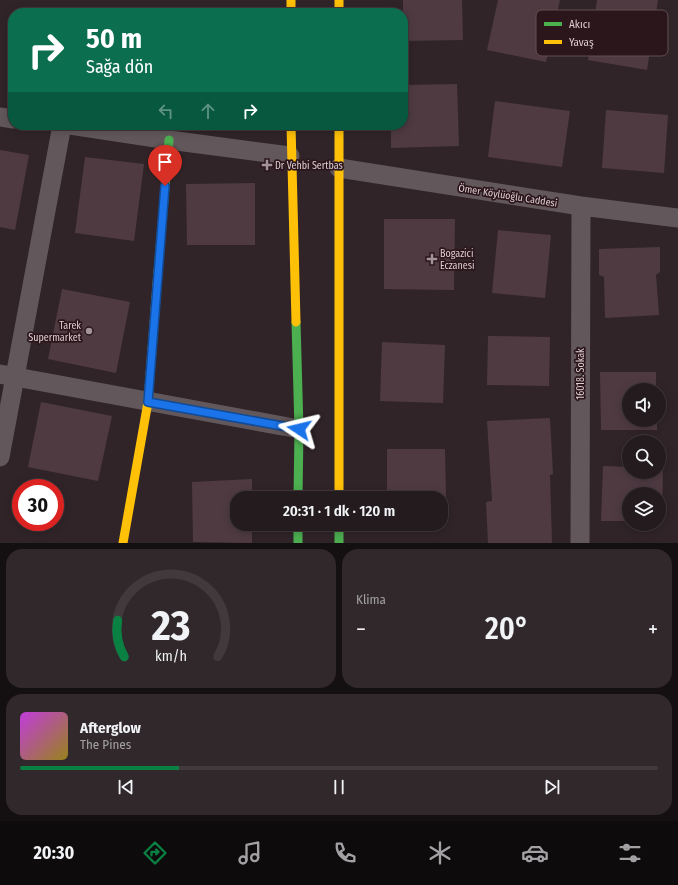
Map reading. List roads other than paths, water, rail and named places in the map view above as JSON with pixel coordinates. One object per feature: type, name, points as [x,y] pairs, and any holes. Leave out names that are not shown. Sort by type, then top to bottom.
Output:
[{"type":"main road","points":[[291,130],[290,156],[299,429],[298,491]]},
{"type":"main road","points":[[339,130],[339,491]]},
{"type":"main road","points":[[123,543],[148,402],[169,140]]},
{"type":"main road","points":[[298,531],[298,543]]},
{"type":"main road","points":[[339,531],[339,543]]},
{"type":"street","points":[[0,457],[8,375],[61,130]]},
{"type":"street","points":[[103,130],[290,156]]},
{"type":"street","name":"Ömer Köylüoğlu Caddesi","points":[[339,168],[581,206],[678,218]]},
{"type":"street","name":"16018. Sokak","points":[[580,543],[581,206]]},
{"type":"street","points":[[8,375],[299,429]]},
{"type":"place","name":"Dr Vehbi Sertbas","points":[[267,165]]},
{"type":"place","name":"Bogazici Eczanesi","points":[[432,259]]},
{"type":"place","name":"Tarek Supermarket","points":[[89,331]]}]
